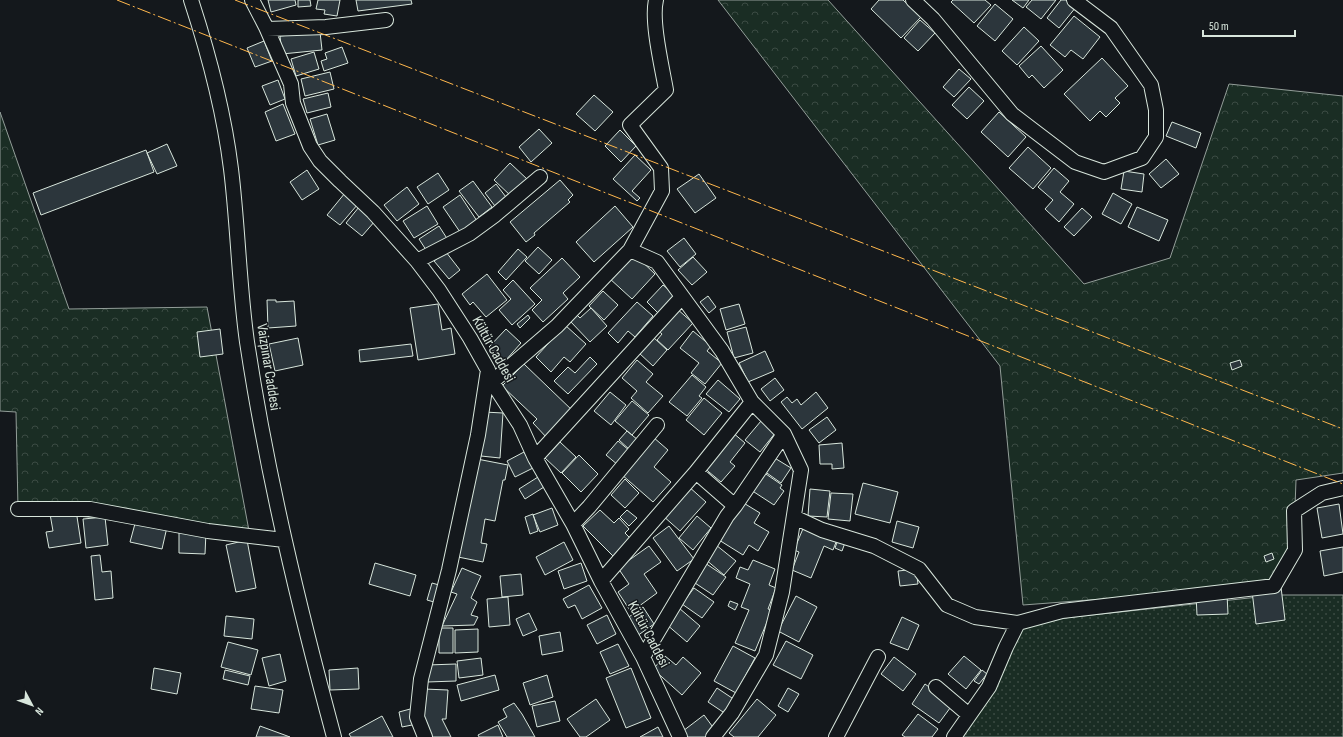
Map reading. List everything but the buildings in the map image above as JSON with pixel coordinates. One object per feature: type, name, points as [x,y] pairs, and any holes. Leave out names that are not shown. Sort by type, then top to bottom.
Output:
[{"type":"street","name":"Vaizpınar Caddesi","points":[[191,0],[208,59],[227,138],[247,339],[253,384],[284,540],[334,737]]},
{"type":"street","name":"Kültür Caddesi","points":[[252,0],[267,29],[291,84],[293,103],[310,146],[320,161],[374,212],[417,262],[458,319],[520,425],[535,458],[573,524],[601,580],[643,657],[680,737]]},
{"type":"street","points":[[425,737],[418,717],[421,679],[449,570],[490,376],[557,326],[630,250],[662,191],[661,168],[630,125],[666,90],[657,33],[655,8],[656,0]]},
{"type":"street","points":[[913,0],[933,18],[1012,114],[1075,162],[1104,172],[1142,158],[1156,137],[1156,110],[1151,85],[1111,28],[1074,0]]},
{"type":"street","points":[[267,29],[326,27],[386,20]]},
{"type":"street","points":[[417,262],[469,234],[495,215],[540,177]]},
{"type":"street","points":[[630,250],[657,262],[722,351],[752,402],[784,434],[801,470],[782,592],[766,655],[732,713],[713,737]]},
{"type":"street","points":[[535,458],[682,297]]},
{"type":"street","points":[[601,580],[696,472],[752,402]]},
{"type":"street","points":[[573,524],[658,425]]},
{"type":"street","points":[[643,657],[727,516],[784,434]]},
{"type":"street","points":[[696,472],[735,506]]},
{"type":"street","points":[[794,517],[822,530],[874,546],[919,569],[946,605],[975,617],[1018,623],[1062,611],[1274,586],[1295,550],[1294,511],[1322,493],[1343,488]]},
{"type":"street","points":[[18,509],[90,509],[208,531],[284,540]]},
{"type":"street","points":[[954,737],[989,687],[1018,623]]},
{"type":"street","points":[[836,737],[878,657]]},
{"type":"street","points":[[936,687],[969,715]]},
{"type":"green space","points":[[718,0],[828,0],[1084,284],[1170,258],[1229,84],[1343,96],[1343,473],[1296,480],[1294,535],[1274,586],[1023,605],[1000,366]]},
{"type":"green space","points":[[0,112],[69,309],[207,307],[250,536],[18,509],[16,412],[0,411]]},
{"type":"green space","points":[[1277,595],[1343,595],[1343,737],[953,737],[1018,623]]},
{"type":"power","points":[[117,0],[1343,484]]},
{"type":"power","points":[[235,0],[1343,429]]}]
